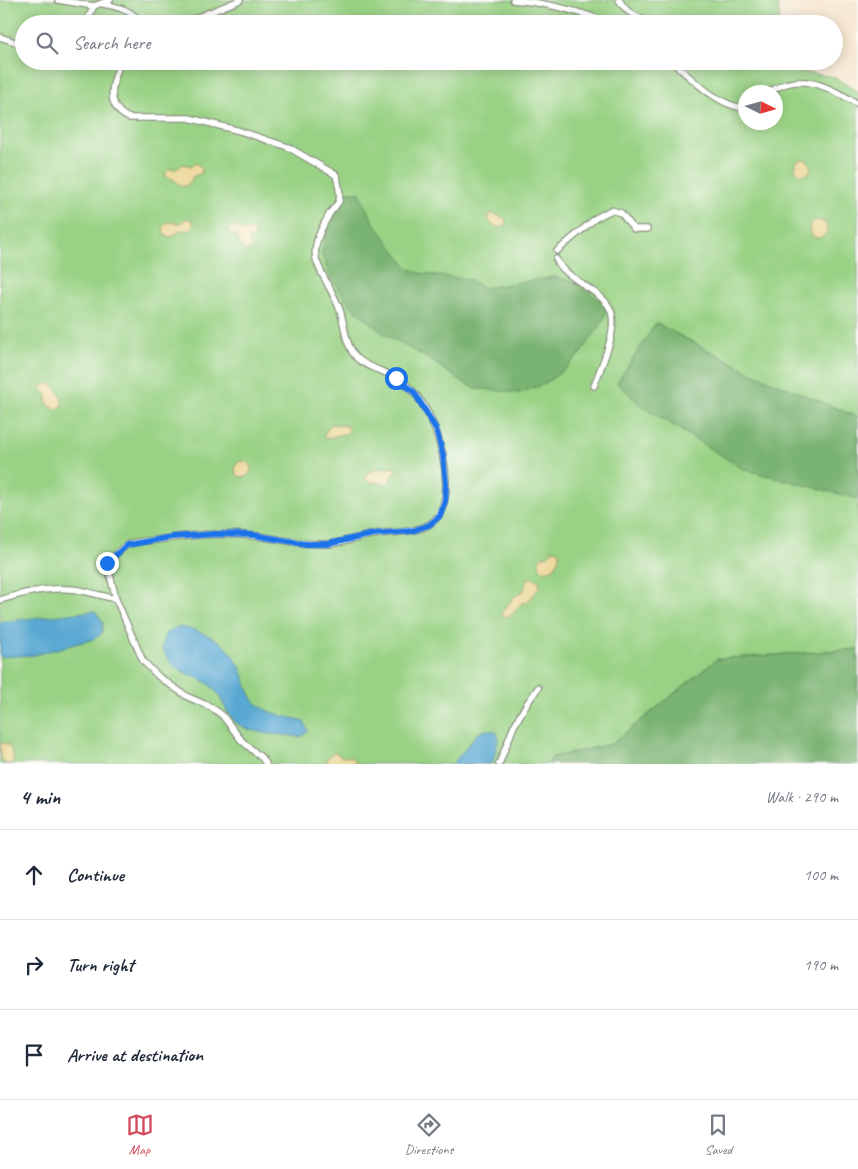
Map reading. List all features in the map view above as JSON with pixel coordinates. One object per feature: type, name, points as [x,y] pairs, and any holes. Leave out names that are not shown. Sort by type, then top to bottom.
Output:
[{"type":"lane","points":[[58,0],[94,6],[110,0]]},
{"type":"lane","points":[[203,15],[240,0]]},
{"type":"lane","points":[[513,0],[539,2],[589,15]]},
{"type":"lane","points":[[619,0],[628,13],[633,15]]},
{"type":"lane","points":[[103,4],[123,8],[134,15]]},
{"type":"lane","points":[[90,15],[94,6]]},
{"type":"lane","points":[[0,37],[15,42]]},
{"type":"lane","points":[[117,70],[112,93],[114,106],[121,114],[130,118],[189,118],[240,131],[288,147],[336,175],[339,187],[339,200],[316,240],[316,260],[340,310],[350,347],[358,359],[396,378],[414,392],[436,429],[443,455],[446,484],[445,501],[440,516],[429,525],[412,531],[374,534],[327,544],[306,544],[253,535],[215,534],[172,537],[127,545],[107,563],[116,599],[143,661],[159,677],[188,697],[211,707],[222,715],[242,741],[263,759],[266,764]]},
{"type":"lane","points":[[682,70],[708,92],[731,106],[738,107]]},
{"type":"lane","points":[[783,87],[794,82],[815,83],[829,88],[858,104]]},
{"type":"lane","points":[[557,251],[596,218],[610,210],[621,214],[634,229],[647,229]]},
{"type":"lane","points":[[556,260],[567,273],[603,299],[611,310],[613,324],[610,340],[594,386]]},
{"type":"lane","points":[[0,600],[17,595],[70,589],[116,599]]},
{"type":"lane","points":[[499,764],[514,726],[538,688]]},
{"type":"green space","points":[[0,0],[777,0],[779,15],[15,15],[15,70],[791,70],[834,77],[858,92],[858,649],[717,659],[612,744],[553,757],[548,764],[0,764]]},
{"type":"green space","points":[[345,192],[359,192],[373,222],[408,268],[419,273],[470,280],[484,288],[554,277],[572,281],[602,302],[607,311],[600,326],[581,353],[565,369],[544,384],[519,393],[474,388],[429,359],[383,333],[350,305],[330,276],[321,253],[329,224]]},
{"type":"green space","points":[[656,323],[754,374],[858,417],[858,499],[743,469],[642,406],[617,383]]},
{"type":"green space","points":[[858,649],[858,764],[548,764],[553,757],[612,744],[717,659]]},
{"type":"sand","points":[[803,159],[811,167],[803,175],[795,167]]},
{"type":"sand","points":[[196,163],[201,167],[202,173],[193,176],[186,186],[181,186],[175,180],[165,176],[169,169],[176,169],[183,164],[191,166]]},
{"type":"sand","points":[[491,213],[505,218],[506,225],[499,228],[492,225],[488,218]]},
{"type":"sand","points":[[187,218],[194,222],[190,230],[180,231],[171,237],[164,235],[163,227],[166,223],[178,224]]},
{"type":"sand","points":[[818,220],[824,223],[827,229],[824,235],[818,238],[812,235],[809,229],[812,223]]},
{"type":"sand","points":[[231,227],[251,230],[255,233],[254,237],[249,241],[252,247],[248,252],[242,249],[237,236],[229,233],[228,230]]},
{"type":"sand","points":[[48,383],[61,396],[62,406],[58,409],[50,407],[47,403],[47,395],[41,389],[43,385]]},
{"type":"sand","points":[[331,424],[347,426],[349,431],[346,434],[326,439],[324,434]]},
{"type":"sand","points":[[243,461],[251,469],[243,477],[235,469]]},
{"type":"sand","points":[[393,467],[396,472],[392,475],[388,484],[369,482],[366,479],[367,473],[379,468]]},
{"type":"sand","points":[[553,549],[560,552],[557,563],[550,570],[543,570],[539,566],[539,559],[549,555]]},
{"type":"sand","points":[[529,578],[539,581],[540,586],[532,597],[525,603],[522,603],[512,615],[503,616],[501,613],[514,597],[523,591]]},
{"type":"sand","points":[[2,743],[8,744],[12,752],[12,764],[6,764],[1,758],[0,745]]},
{"type":"sand","points":[[334,752],[342,757],[352,758],[356,764],[326,764],[327,758]]},
{"type":"water","points":[[95,611],[103,622],[102,633],[94,639],[34,655],[0,657],[0,622]]},
{"type":"water","points":[[178,627],[210,636],[227,648],[234,656],[254,701],[271,712],[304,721],[308,731],[301,737],[262,733],[244,728],[236,723],[212,687],[178,669],[166,656],[162,649],[165,634]]},
{"type":"water","points":[[485,730],[496,731],[499,738],[492,764],[453,764],[477,734]]},
{"type":"route","points":[[107,563],[127,545],[172,537],[215,534],[253,535],[306,544],[327,544],[374,534],[412,531],[429,525],[440,516],[445,501],[446,484],[443,455],[436,429],[414,392],[396,378]]}]
